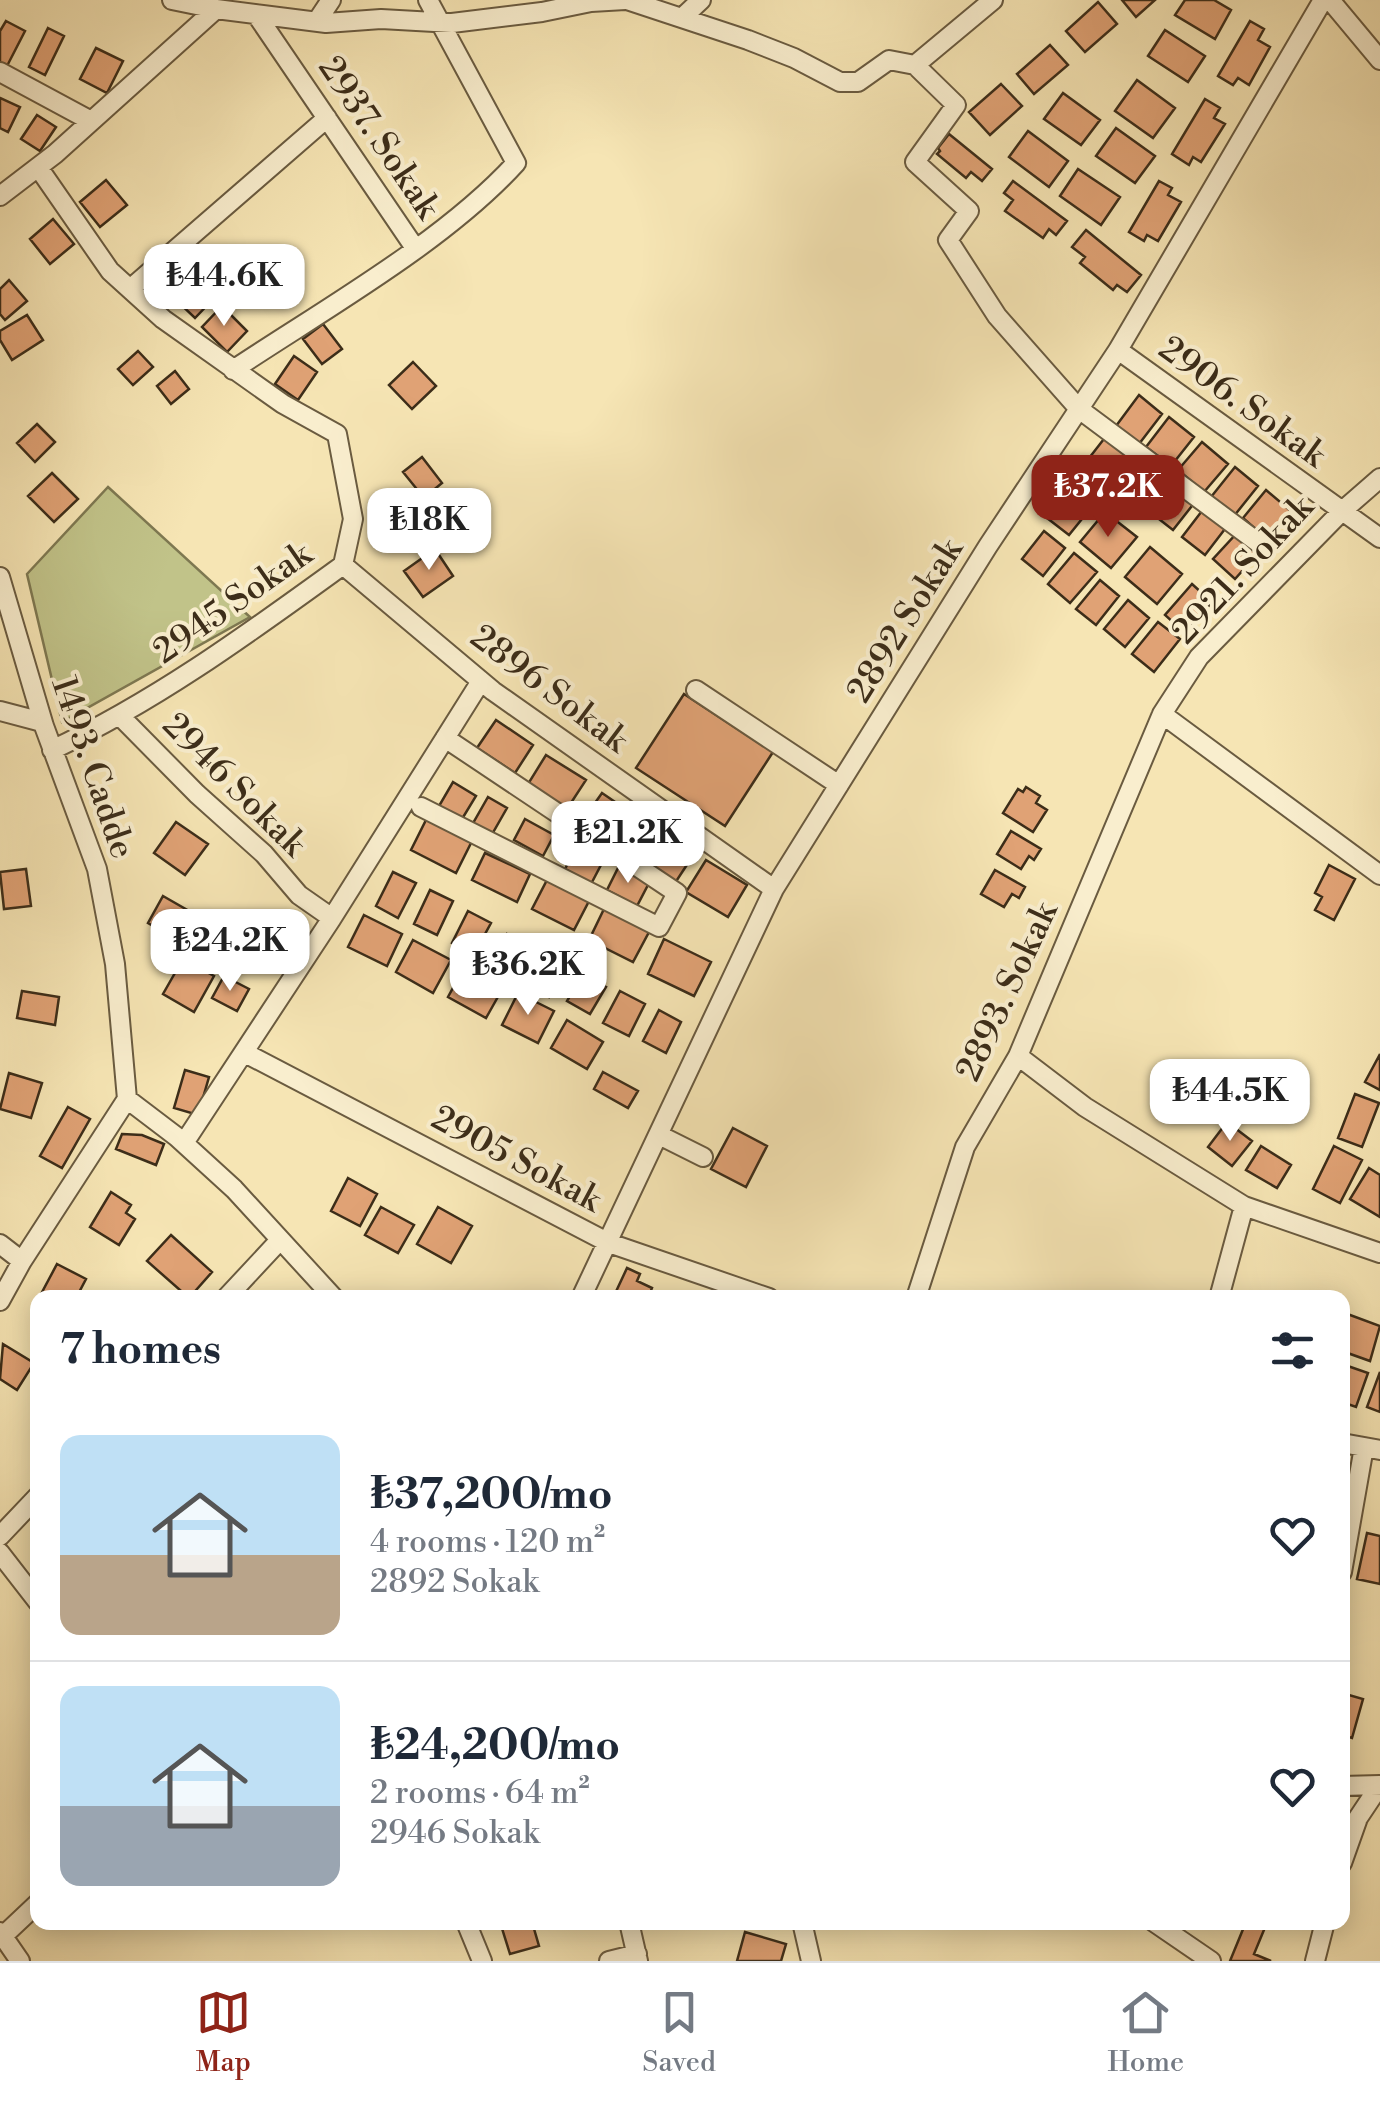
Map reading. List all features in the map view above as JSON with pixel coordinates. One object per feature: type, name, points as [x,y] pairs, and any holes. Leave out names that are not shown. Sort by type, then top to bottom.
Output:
[{"type":"street","points":[[172,0],[317,22],[381,19],[452,24],[545,6],[626,0],[684,16],[794,58],[840,82],[858,82],[890,60],[915,65],[956,105],[915,162],[969,211],[948,240],[997,316],[1079,409],[1260,544]]},
{"type":"street","points":[[317,22],[331,0]]},
{"type":"street","points":[[233,370],[416,248],[492,190],[516,164],[428,0]]},
{"type":"street","points":[[684,16],[702,0]]},
{"type":"street","points":[[915,65],[993,0]]},
{"type":"street","points":[[1326,0],[1380,60]]},
{"type":"street","name":"2892 Sokak","points":[[585,1290],[774,889],[988,546],[1118,350],[1326,0]]},
{"type":"street","points":[[0,196],[216,9]]},
{"type":"street","name":"2937. Sokak","points":[[256,14],[416,248]]},
{"type":"street","points":[[0,72],[91,121]]},
{"type":"street","points":[[130,289],[327,118]]},
{"type":"street","name":"2945 Sokak","points":[[38,167],[110,271],[163,319],[282,404],[337,434],[352,520],[343,564],[211,661],[120,716],[52,750]]},
{"type":"street","name":"2906. Sokak","points":[[1118,350],[1380,538]]},
{"type":"street","name":"2921. Sokak","points":[[1162,714],[1199,657],[1341,512],[1380,478]]},
{"type":"street","name":"2896 Sokak","points":[[343,564],[481,681],[774,889]]},
{"type":"street","name":"1493. Cadde","points":[[0,578],[42,722],[96,869],[115,964],[127,1099]]},
{"type":"street","points":[[184,1143],[246,1053],[283,988],[332,918],[481,681]]},
{"type":"street","points":[[696,690],[839,785]]},
{"type":"street","points":[[0,711],[42,722]]},
{"type":"street","points":[[1162,714],[1380,875]]},
{"type":"street","name":"2893. Sokak","points":[[919,1290],[966,1147],[1018,1056],[1162,714]]},
{"type":"street","name":"2946 Sokak","points":[[120,716],[197,794],[264,854],[299,894],[332,918]]},
{"type":"street","points":[[421,807],[658,927],[677,892],[445,738]]},
{"type":"street","name":"2905 Sokak","points":[[246,1053],[609,1243],[746,1290]]},
{"type":"street","points":[[1018,1056],[1085,1107],[1244,1206],[1380,1253]]},
{"type":"street","points":[[0,1301],[127,1099],[184,1143],[234,1189],[327,1290]]},
{"type":"street","points":[[659,1136],[703,1157]]},
{"type":"street","points":[[1220,1290],[1244,1206]]},
{"type":"street","points":[[233,1290],[280,1240]]},
{"type":"street","points":[[0,1244],[22,1261]]},
{"type":"street","points":[[1350,1539],[1372,1449]]},
{"type":"street","points":[[0,1536],[30,1504]]},
{"type":"street","points":[[0,1553],[30,1592]]},
{"type":"street","points":[[1350,1786],[1380,1785]]},
{"type":"street","points":[[1350,1840],[1358,1818],[1380,1785]]},
{"type":"street","points":[[20,1961],[2,1934],[30,1909]]},
{"type":"street","points":[[469,1930],[482,1961]]},
{"type":"street","points":[[609,1961],[637,1958],[630,1930]]},
{"type":"street","points":[[804,1930],[812,1961]]},
{"type":"street","points":[[1166,1930],[1211,1961]]},
{"type":"street","points":[[1315,1961],[1323,1930]]},
{"type":"green space","points":[[108,487],[250,617],[62,722],[27,574]]},
{"type":"building","points":[[1122,0],[1155,0],[1136,17]]},
{"type":"building","points":[[1185,0],[1214,0],[1231,10],[1215,39],[1175,15]]},
{"type":"building","points":[[1098,2],[1117,24],[1085,52],[1066,31]]},
{"type":"building","points":[[6,21],[25,31],[7,66],[0,63],[0,31]]},
{"type":"building","points":[[1250,21],[1264,29],[1258,40],[1270,47],[1249,85],[1238,78],[1233,85],[1218,76]]},
{"type":"building","points":[[48,28],[64,36],[45,75],[29,67]]},
{"type":"building","points":[[1165,30],[1205,56],[1188,82],[1148,56]]},
{"type":"building","points":[[1050,45],[1068,65],[1034,94],[1017,74]]},
{"type":"building","points":[[96,48],[123,61],[107,93],[80,79]]},
{"type":"building","points":[[1137,80],[1175,108],[1153,138],[1115,111]]},
{"type":"building","points":[[1001,84],[1022,106],[990,135],[969,112]]},
{"type":"building","points":[[1063,93],[1100,120],[1081,145],[1044,119]]},
{"type":"building","points":[[0,98],[20,107],[8,132],[0,128]]},
{"type":"building","points":[[1205,99],[1220,108],[1214,118],[1225,124],[1201,162],[1193,157],[1189,165],[1172,154]]},
{"type":"building","points":[[37,115],[56,127],[40,151],[21,139]]},
{"type":"building","points":[[1116,128],[1155,156],[1135,183],[1096,156]]},
{"type":"building","points":[[1028,131],[1068,161],[1049,187],[1009,157]]},
{"type":"building","points":[[949,134],[992,169],[982,181],[971,172],[966,178],[937,154]]},
{"type":"building","points":[[1078,169],[1120,197],[1101,225],[1060,196]]},
{"type":"building","points":[[106,180],[127,205],[100,227],[80,202]]},
{"type":"building","points":[[1013,181],[1067,221],[1056,235],[1049,229],[1043,238],[1005,211],[1013,200],[1004,193]]},
{"type":"building","points":[[1159,181],[1172,188],[1168,195],[1181,202],[1158,241],[1147,235],[1144,241],[1129,232]]},
{"type":"building","points":[[53,219],[74,244],[50,264],[30,239]]},
{"type":"building","points":[[1086,230],[1141,275],[1127,292],[1117,285],[1113,290],[1080,263],[1085,257],[1072,247]]},
{"type":"building","points":[[196,276],[216,296],[195,318],[174,298]]},
{"type":"building","points":[[9,280],[27,301],[5,320],[0,314],[0,289]]},
{"type":"building","points":[[222,306],[247,331],[227,352],[202,327]]},
{"type":"building","points":[[27,315],[43,340],[12,360],[0,340],[0,331]]},
{"type":"building","points":[[323,324],[342,349],[322,364],[303,339]]},
{"type":"building","points":[[138,351],[153,367],[133,385],[118,369]]},
{"type":"building","points":[[294,356],[317,372],[298,400],[275,384]]},
{"type":"building","points":[[413,362],[436,386],[412,409],[389,385]]},
{"type":"building","points":[[175,371],[189,389],[171,404],[157,386]]},
{"type":"building","points":[[1139,395],[1162,414],[1139,444],[1116,426]]},
{"type":"building","points":[[1169,417],[1194,437],[1171,466],[1146,447]]},
{"type":"building","points":[[37,424],[55,442],[35,462],[17,443]]},
{"type":"building","points":[[1107,435],[1130,454],[1109,481],[1086,462]]},
{"type":"building","points":[[1202,442],[1228,464],[1204,492],[1178,470]]},
{"type":"building","points":[[422,457],[442,483],[424,498],[403,472]]},
{"type":"building","points":[[1138,459],[1162,478],[1141,503],[1118,485]]},
{"type":"building","points":[[1235,467],[1258,486],[1234,516],[1211,497]]},
{"type":"building","points":[[52,473],[78,499],[54,522],[28,496]]},
{"type":"building","points":[[1172,484],[1195,502],[1173,530],[1150,512]]},
{"type":"building","points":[[1072,487],[1094,504],[1069,535],[1047,518]]},
{"type":"building","points":[[1266,490],[1292,512],[1268,540],[1243,518]]},
{"type":"building","points":[[1205,507],[1228,525],[1205,555],[1182,537]]},
{"type":"building","points":[[1105,512],[1137,537],[1111,568],[1080,542]]},
{"type":"building","points":[[1044,531],[1065,548],[1043,576],[1022,559]]},
{"type":"building","points":[[1237,533],[1259,552],[1235,579],[1213,559]]},
{"type":"building","points":[[1150,547],[1182,574],[1157,604],[1125,577]]},
{"type":"building","points":[[435,549],[453,576],[423,597],[404,571]]},
{"type":"building","points":[[1074,553],[1097,572],[1070,603],[1048,584]]},
{"type":"building","points":[[1100,580],[1119,596],[1096,625],[1076,609]]},
{"type":"building","points":[[1192,584],[1212,602],[1185,633],[1165,615]]},
{"type":"building","points":[[1128,600],[1149,618],[1125,647],[1104,629]]},
{"type":"building","points":[[1158,622],[1180,639],[1154,672],[1132,654]]},
{"type":"building","points":[[684,694],[773,752],[725,826],[636,768]]},
{"type":"building","points":[[496,720],[533,745],[515,773],[477,748]]},
{"type":"building","points":[[546,755],[586,780],[567,809],[528,784]]},
{"type":"building","points":[[453,782],[476,796],[462,819],[439,806]]},
{"type":"building","points":[[1026,787],[1040,796],[1036,803],[1047,810],[1033,832],[1003,813],[1018,789],[1023,792]]},
{"type":"building","points":[[602,793],[643,821],[625,849],[583,820]]},
{"type":"building","points":[[488,797],[507,808],[491,836],[472,825]]},
{"type":"building","points":[[427,818],[472,841],[456,873],[411,850]]},
{"type":"building","points":[[525,819],[554,835],[543,856],[514,840]]},
{"type":"building","points":[[176,822],[208,844],[185,875],[154,853]]},
{"type":"building","points":[[653,827],[694,854],[675,883],[634,856]]},
{"type":"building","points":[[1011,831],[1041,849],[1034,860],[1029,856],[1021,869],[997,854]]},
{"type":"building","points":[[576,849],[602,863],[591,884],[565,869]]},
{"type":"building","points":[[485,853],[530,874],[517,902],[472,880]]},
{"type":"building","points":[[706,860],[747,885],[728,917],[686,892]]},
{"type":"building","points":[[1329,865],[1355,879],[1334,920],[1315,910],[1322,897],[1315,893]]},
{"type":"building","points":[[619,866],[650,881],[637,906],[607,890]]},
{"type":"building","points":[[26,869],[31,906],[4,909],[0,872]]},
{"type":"building","points":[[995,870],[1025,887],[1019,898],[1012,894],[1004,907],[981,894]]},
{"type":"building","points":[[393,872],[416,883],[398,918],[376,906]]},
{"type":"building","points":[[547,880],[589,901],[574,930],[532,909]]},
{"type":"building","points":[[430,890],[453,901],[437,935],[414,924]]},
{"type":"building","points":[[163,896],[196,915],[181,942],[148,923]]},
{"type":"building","points":[[604,909],[649,932],[633,962],[589,940]]},
{"type":"building","points":[[468,911],[491,923],[474,954],[452,943]]},
{"type":"building","points":[[364,915],[402,934],[387,966],[348,947]]},
{"type":"building","points":[[200,927],[231,946],[219,965],[188,947]]},
{"type":"building","points":[[507,934],[529,945],[513,976],[491,965]]},
{"type":"building","points":[[664,939],[711,962],[694,996],[648,974]]},
{"type":"building","points":[[413,940],[451,960],[433,993],[396,972]]},
{"type":"building","points":[[544,953],[567,965],[549,997],[526,985]]},
{"type":"building","points":[[183,959],[214,976],[194,1012],[163,994]]},
{"type":"building","points":[[466,964],[504,986],[486,1018],[448,997]]},
{"type":"building","points":[[583,974],[606,987],[590,1014],[567,1001]]},
{"type":"building","points":[[224,976],[249,989],[237,1011],[212,998]]},
{"type":"building","points":[[22,991],[59,997],[55,1025],[17,1018]]},
{"type":"building","points":[[620,991],[645,1004],[629,1036],[603,1023]]},
{"type":"building","points":[[518,993],[554,1011],[538,1043],[502,1025]]},
{"type":"building","points":[[659,1010],[681,1022],[666,1053],[643,1041]]},
{"type":"building","points":[[567,1020],[603,1042],[587,1069],[551,1048]]},
{"type":"building","points":[[1380,1054],[1380,1090],[1365,1082]]},
{"type":"building","points":[[185,1070],[209,1077],[198,1115],[174,1108]]},
{"type":"building","points":[[603,1072],[638,1091],[628,1108],[594,1089]]},
{"type":"building","points":[[9,1073],[42,1083],[31,1118],[0,1109]]},
{"type":"building","points":[[1355,1094],[1379,1103],[1362,1147],[1338,1138]]},
{"type":"building","points":[[68,1107],[90,1119],[62,1168],[40,1156]]},
{"type":"building","points":[[1227,1122],[1252,1141],[1232,1166],[1208,1147]]},
{"type":"building","points":[[733,1128],[767,1146],[746,1187],[711,1169]]},
{"type":"building","points":[[122,1134],[142,1135],[164,1144],[156,1165],[116,1149]]},
{"type":"building","points":[[1261,1146],[1291,1165],[1277,1188],[1246,1170]]},
{"type":"building","points":[[1334,1146],[1362,1160],[1340,1203],[1313,1189]]},
{"type":"building","points":[[1369,1168],[1380,1175],[1380,1217],[1350,1199]]},
{"type":"building","points":[[348,1178],[377,1194],[360,1226],[331,1211]]},
{"type":"building","points":[[111,1192],[131,1205],[126,1213],[135,1219],[119,1245],[90,1227]]},
{"type":"building","points":[[381,1207],[414,1225],[398,1253],[365,1235]]},
{"type":"building","points":[[438,1207],[472,1226],[451,1263],[417,1244]]},
{"type":"building","points":[[171,1235],[212,1272],[196,1290],[180,1290],[147,1261]]},
{"type":"building","points":[[57,1264],[86,1279],[80,1290],[43,1290]]},
{"type":"building","points":[[627,1268],[640,1274],[637,1281],[652,1288],[651,1290],[617,1290]]},
{"type":"building","points":[[1350,1315],[1380,1326],[1370,1361],[1350,1354]]},
{"type":"building","points":[[3,1344],[30,1361],[30,1369],[17,1390],[0,1379]]},
{"type":"building","points":[[1350,1367],[1368,1373],[1356,1407],[1350,1405]]},
{"type":"building","points":[[1380,1372],[1380,1412],[1367,1407]]},
{"type":"building","points":[[1367,1533],[1380,1536],[1380,1584],[1357,1579]]},
{"type":"building","points":[[1350,1695],[1363,1699],[1350,1737]]},
{"type":"building","points":[[502,1930],[534,1930],[539,1946],[510,1954]]},
{"type":"building","points":[[1243,1930],[1264,1930],[1254,1954],[1271,1961],[1230,1961]]},
{"type":"building","points":[[745,1932],[786,1944],[781,1961],[737,1961]]}]
